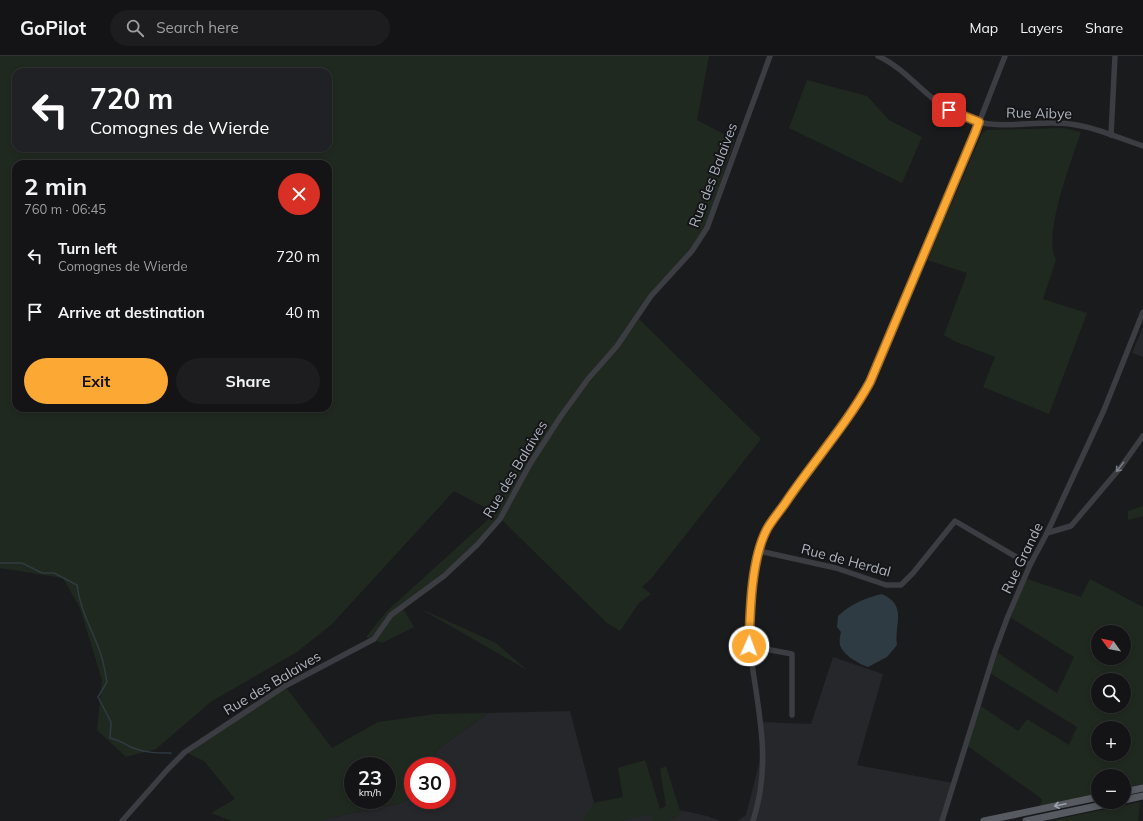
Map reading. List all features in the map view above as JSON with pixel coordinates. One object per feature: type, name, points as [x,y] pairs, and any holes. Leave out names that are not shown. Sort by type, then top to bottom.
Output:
[{"type":"main road","points":[[1131,791],[1143,788]]},
{"type":"main road","points":[[1131,799],[1143,796]]},
{"type":"main road","points":[[984,821],[1091,798]]},
{"type":"main road","points":[[1026,821],[1091,807]]},
{"type":"street","name":"Rue des Balaives","points":[[122,821],[185,752],[301,676],[374,639],[392,615],[444,576],[477,545],[500,519],[530,464],[561,416],[588,379],[617,346],[651,296],[700,240],[707,228],[770,56]]},
{"type":"street","name":"Rue Aibye","points":[[878,56],[892,62],[938,104],[979,122],[1014,125],[1069,124],[1111,135],[1143,146]]},
{"type":"street","points":[[753,821],[758,805],[764,752],[758,701],[749,646],[751,608],[759,551],[767,530],[807,471],[861,398],[870,382],[979,122],[1004,56]]},
{"type":"street","points":[[1111,135],[1115,56]]},
{"type":"street","name":"Rue Grande","points":[[942,821],[995,651],[1030,565],[1047,534],[1104,410],[1143,312]]},
{"type":"street","points":[[1047,534],[1071,526],[1121,467],[1143,436]]},
{"type":"street","name":"Rue de Herdal","points":[[759,551],[836,568],[886,585],[901,586],[955,521],[1030,565]]},
{"type":"street","points":[[749,646],[792,654],[792,714]]},
{"type":"shaded area","points":[[0,56],[709,56],[697,120],[735,140],[705,228],[699,239],[564,410],[500,519],[477,545],[402,607],[414,627],[382,643],[366,637],[387,611],[495,513],[454,491],[332,624],[297,652],[212,701],[156,749],[126,757],[97,730],[102,680],[80,608],[63,578],[0,568]]},
{"type":"shaded area","points":[[807,80],[867,96],[889,120],[922,137],[902,183],[789,128]]},
{"type":"shaded area","points":[[1063,128],[1081,132],[1065,178],[1055,216],[1053,248],[1056,260],[1043,299],[1087,313],[1049,414],[983,387],[995,357],[954,341],[944,335],[967,273],[927,260],[982,133],[987,130]]},
{"type":"shaded area","points":[[639,319],[761,439],[651,579],[642,587],[651,594],[639,603],[620,631],[607,623],[502,520],[530,468],[571,405]]},
{"type":"shaded area","points":[[1143,327],[1143,357],[1132,353]]},
{"type":"shaded area","points":[[1143,506],[1143,516],[1128,520],[1128,511]]},
{"type":"shaded area","points":[[1024,578],[1081,597],[1090,579],[1143,607],[1143,784],[1131,787],[1131,769],[1091,769],[1091,795],[1040,806],[1042,799],[966,745],[978,704],[1018,731],[1027,719],[1069,745],[1077,727],[988,672],[995,651],[1057,693],[1074,657],[1008,616]]},
{"type":"shaded area","points":[[882,594],[895,604],[897,610],[897,645],[887,657],[868,667],[852,659],[842,649],[840,645],[841,632],[837,627],[838,616],[858,602]]},
{"type":"shaded area","points":[[419,608],[496,643],[527,670]]},
{"type":"shaded area","points":[[833,657],[883,674],[857,765],[953,783],[942,821],[737,821],[746,815],[759,764],[761,722],[811,724]]},
{"type":"shaded area","points":[[285,686],[332,748],[378,722],[436,714],[488,713],[437,750],[435,757],[404,757],[404,801],[401,803],[396,804],[396,757],[344,757],[344,809],[372,809],[325,819],[325,821],[231,821],[211,813],[235,799],[204,761],[185,752]]},
{"type":"shaded area","points":[[570,711],[598,818],[605,821],[325,821],[325,819],[372,809],[396,809],[396,804],[404,801],[404,809],[456,809],[456,757],[435,757],[437,750],[488,713]]},
{"type":"shaded area","points":[[645,760],[660,809],[666,806],[660,769],[666,766],[681,814],[669,821],[653,821],[652,814],[621,821],[585,821],[583,819],[593,803],[623,797],[618,768]]},
{"type":"shaded area","points":[[1140,802],[1138,821],[1049,821],[1106,809],[1131,809],[1131,804]]},
{"type":"shaded area","points":[[664,810],[680,810],[707,816],[720,821],[621,821]]},
{"type":"waterway","points":[[0,563],[22,563],[42,573],[54,573],[77,585],[83,611],[97,644],[107,682],[98,697],[111,722],[110,738],[143,751],[171,753]]},
{"type":"route","points":[[749,646],[751,608],[759,551],[767,530],[807,471],[861,398],[870,382],[975,133],[979,122],[949,110]]}]
